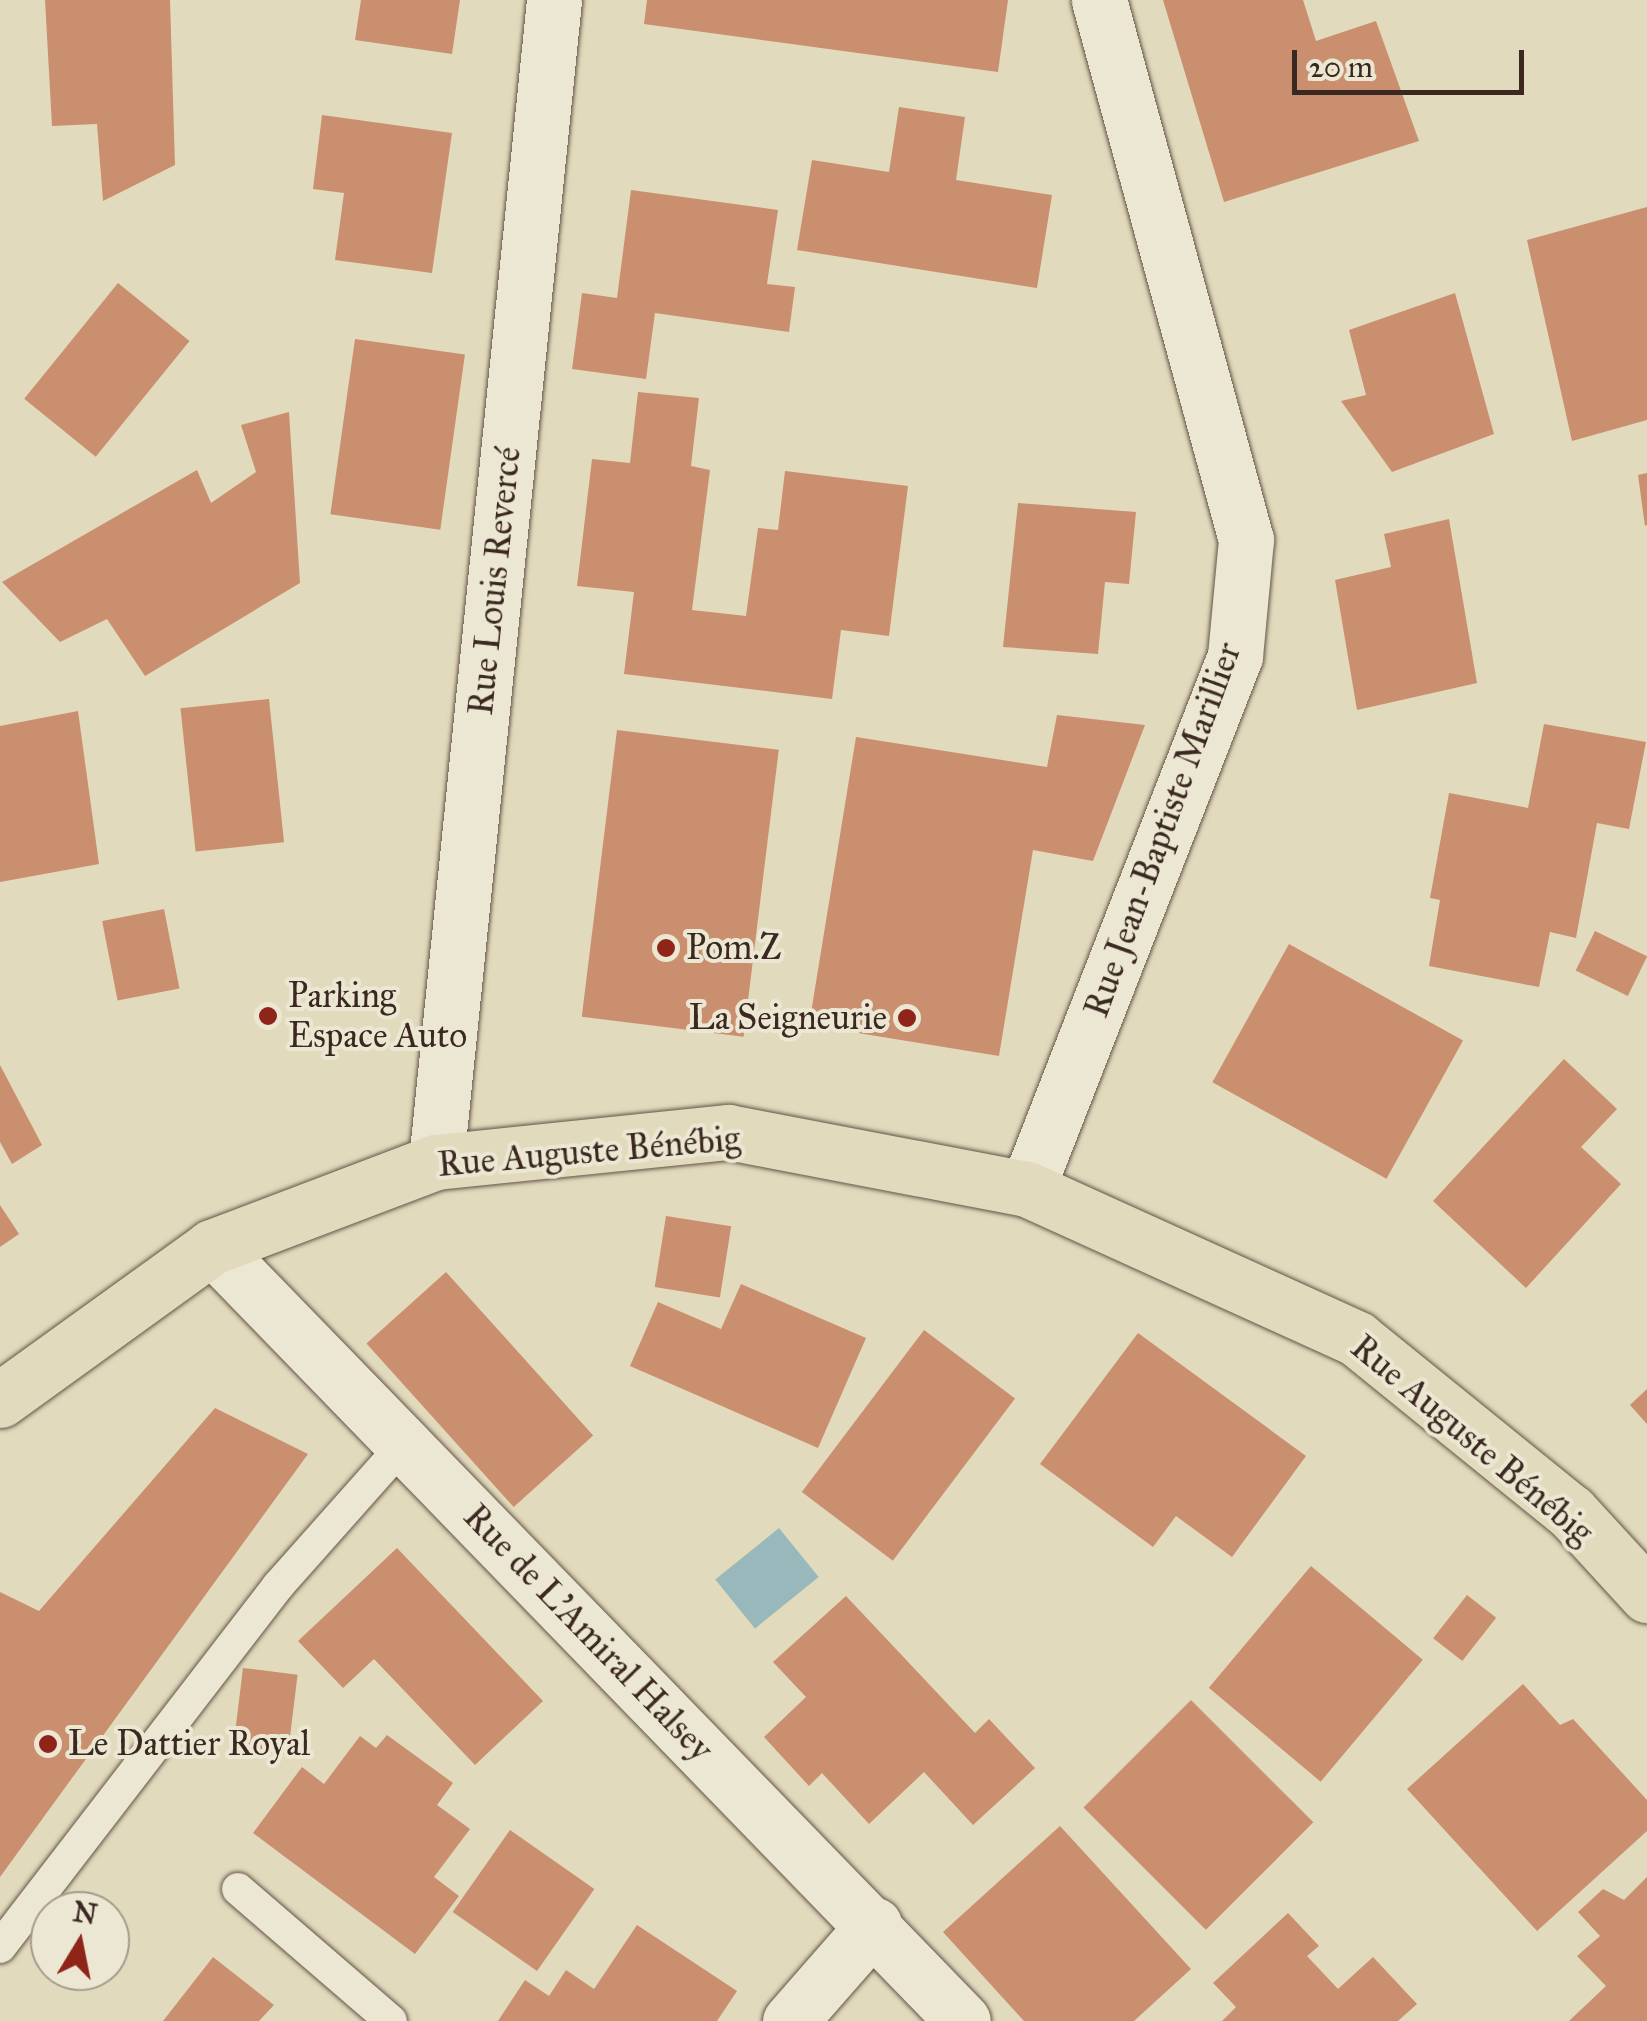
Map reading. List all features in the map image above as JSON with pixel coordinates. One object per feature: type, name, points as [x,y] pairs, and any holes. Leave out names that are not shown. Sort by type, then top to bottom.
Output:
[{"type":"main road","name":"Rue Auguste Bénébig","points":[[0,1400],[212,1246],[436,1162],[728,1132],[1027,1189],[1357,1339],[1570,1512],[1647,1595]]},
{"type":"street","name":"Rue Louis Revercé","points":[[436,1162],[554,0]]},
{"type":"street","name":"Rue Jean-Baptiste Marillier","points":[[1027,1189],[1235,656],[1246,540],[1098,0]]},
{"type":"street","name":"Rue de L'Amiral Halsey","points":[[212,1246],[963,2021]]},
{"type":"street","points":[[790,2021],[874,1925]]},
{"type":"lane","points":[[0,1946],[278,1586],[403,1445]]},
{"type":"lane","points":[[238,1889],[391,2021]]},
{"type":"water","points":[[779,1528],[819,1577],[755,1629],[715,1580]]},
{"type":"building","points":[[45,0],[170,0],[175,165],[103,201],[97,124],[52,126]]},
{"type":"building","points":[[361,0],[460,0],[452,54],[355,40]]},
{"type":"building","points":[[647,0],[1008,0],[998,72],[644,24]]},
{"type":"building","points":[[1163,0],[1303,0],[1316,41],[1376,21],[1419,141],[1224,202]]},
{"type":"building","points":[[899,107],[965,117],[956,180],[1052,195],[1037,288],[797,250],[812,160],[889,172]]},
{"type":"building","points":[[322,115],[452,133],[432,273],[335,260],[344,193],[313,189]]},
{"type":"building","points":[[631,190],[778,210],[767,284],[795,287],[789,332],[655,313],[646,379],[572,369],[582,293],[617,298]]},
{"type":"building","points":[[1647,207],[1647,420],[1572,441],[1527,240]]},
{"type":"building","points":[[118,283],[189,341],[96,457],[24,399]]},
{"type":"building","points":[[1455,293],[1494,434],[1392,472],[1341,401],[1366,395],[1349,330]]},
{"type":"building","points":[[355,339],[465,354],[440,530],[330,514]]},
{"type":"building","points":[[638,392],[699,398],[691,466],[710,470],[692,610],[746,616],[758,528],[778,530],[785,471],[908,486],[889,636],[841,630],[832,699],[624,674],[634,592],[577,586],[592,459],[630,463]]},
{"type":"building","points":[[289,412],[300,583],[145,676],[107,619],[60,642],[2,582],[197,470],[211,503],[256,472],[241,425]]},
{"type":"building","points":[[1647,473],[1647,525],[1645,526],[1638,475]]},
{"type":"building","points":[[1018,503],[1136,512],[1129,584],[1105,582],[1098,654],[1003,647]]},
{"type":"building","points":[[1449,519],[1477,683],[1357,710],[1335,580],[1391,567],[1384,534]]},
{"type":"building","points":[[269,699],[284,842],[196,852],[180,708]]},
{"type":"building","points":[[78,711],[99,864],[0,882],[0,726]]},
{"type":"building","points":[[1057,715],[1145,725],[1093,861],[1033,850],[999,1056],[809,1025],[856,737],[1047,767]]},
{"type":"building","points":[[1544,724],[1646,742],[1629,829],[1597,823],[1576,938],[1550,932],[1539,987],[1429,966],[1440,900],[1430,898],[1449,793],[1528,808]]},
{"type":"building","points":[[617,730],[779,750],[744,1037],[582,1017]]},
{"type":"building","points":[[164,909],[179,989],[118,1001],[102,921]]},
{"type":"building","points":[[1595,931],[1647,956],[1628,996],[1576,971]]},
{"type":"building","points":[[1289,944],[1463,1040],[1386,1179],[1212,1082]]},
{"type":"building","points":[[1564,1059],[1617,1109],[1581,1147],[1621,1184],[1526,1288],[1433,1201]]},
{"type":"building","points":[[0,1065],[42,1145],[12,1164],[0,1142]]},
{"type":"building","points":[[0,1205],[19,1234],[0,1247]]},
{"type":"building","points":[[666,1216],[731,1226],[720,1297],[655,1287]]},
{"type":"building","points":[[446,1272],[593,1435],[514,1507],[366,1344]]},
{"type":"building","points":[[741,1284],[866,1338],[818,1448],[630,1366],[658,1302],[721,1329]]},
{"type":"building","points":[[924,1330],[1015,1399],[893,1561],[802,1492]]},
{"type":"building","points":[[1138,1333],[1306,1456],[1232,1557],[1176,1516],[1153,1547],[1040,1464]]},
{"type":"building","points":[[1647,1389],[1647,1424],[1630,1405]]},
{"type":"building","name":"Le Dattier Royal","points":[[215,1408],[308,1454],[0,1877],[0,1592],[39,1611]]},
{"type":"building","points":[[397,1548],[543,1701],[475,1765],[374,1659],[343,1688],[298,1641]]},
{"type":"building","points":[[1311,1566],[1423,1660],[1321,1782],[1209,1688]]},
{"type":"building","points":[[1467,1595],[1496,1618],[1462,1661],[1433,1638]]},
{"type":"building","points":[[846,1596],[975,1733],[989,1719],[1035,1768],[973,1825],[924,1772],[869,1824],[822,1773],[809,1786],[764,1737],[806,1697],[773,1662]]},
{"type":"building","points":[[243,1668],[298,1675],[288,1755],[233,1748]]},
{"type":"building","points":[[1523,1684],[1560,1725],[1573,1719],[1647,1800],[1647,1831],[1537,1931],[1407,1789]]},
{"type":"building","points":[[1191,1700],[1313,1822],[1206,1930],[1084,1807]]},
{"type":"building","points":[[387,1735],[453,1783],[437,1805],[470,1829],[434,1877],[459,1896],[415,1954],[253,1833],[302,1767],[324,1784],[360,1736],[376,1748]]},
{"type":"building","points":[[1060,1826],[1191,1969],[1134,2021],[1024,2021],[943,1932]]},
{"type":"building","points":[[510,1830],[594,1889],[537,1971],[453,1912]]},
{"type":"building","points":[[1647,1877],[1647,2021],[1569,2021],[1606,1986],[1577,1956],[1600,1936],[1578,1912],[1603,1889],[1624,1900]]},
{"type":"building","points":[[1288,1913],[1319,1946],[1307,1956],[1338,1989],[1373,1957],[1417,2004],[1398,2021],[1222,2021],[1236,2007],[1213,1983]]},
{"type":"building","points":[[637,1925],[737,1991],[717,2021],[498,2021],[525,1980],[549,1996],[566,1970],[594,1989]]},
{"type":"building","points":[[213,1957],[274,2005],[259,2021],[163,2021]]},
{"type":"place","name":"Pom.Z","points":[[666,948]]},
{"type":"place","name":"Parking Espace Auto","points":[[268,1016]]},
{"type":"place","name":"La Seigneurie","points":[[907,1018]]},
{"type":"place","name":"Le Dattier Royal","points":[[48,1744]]}]
